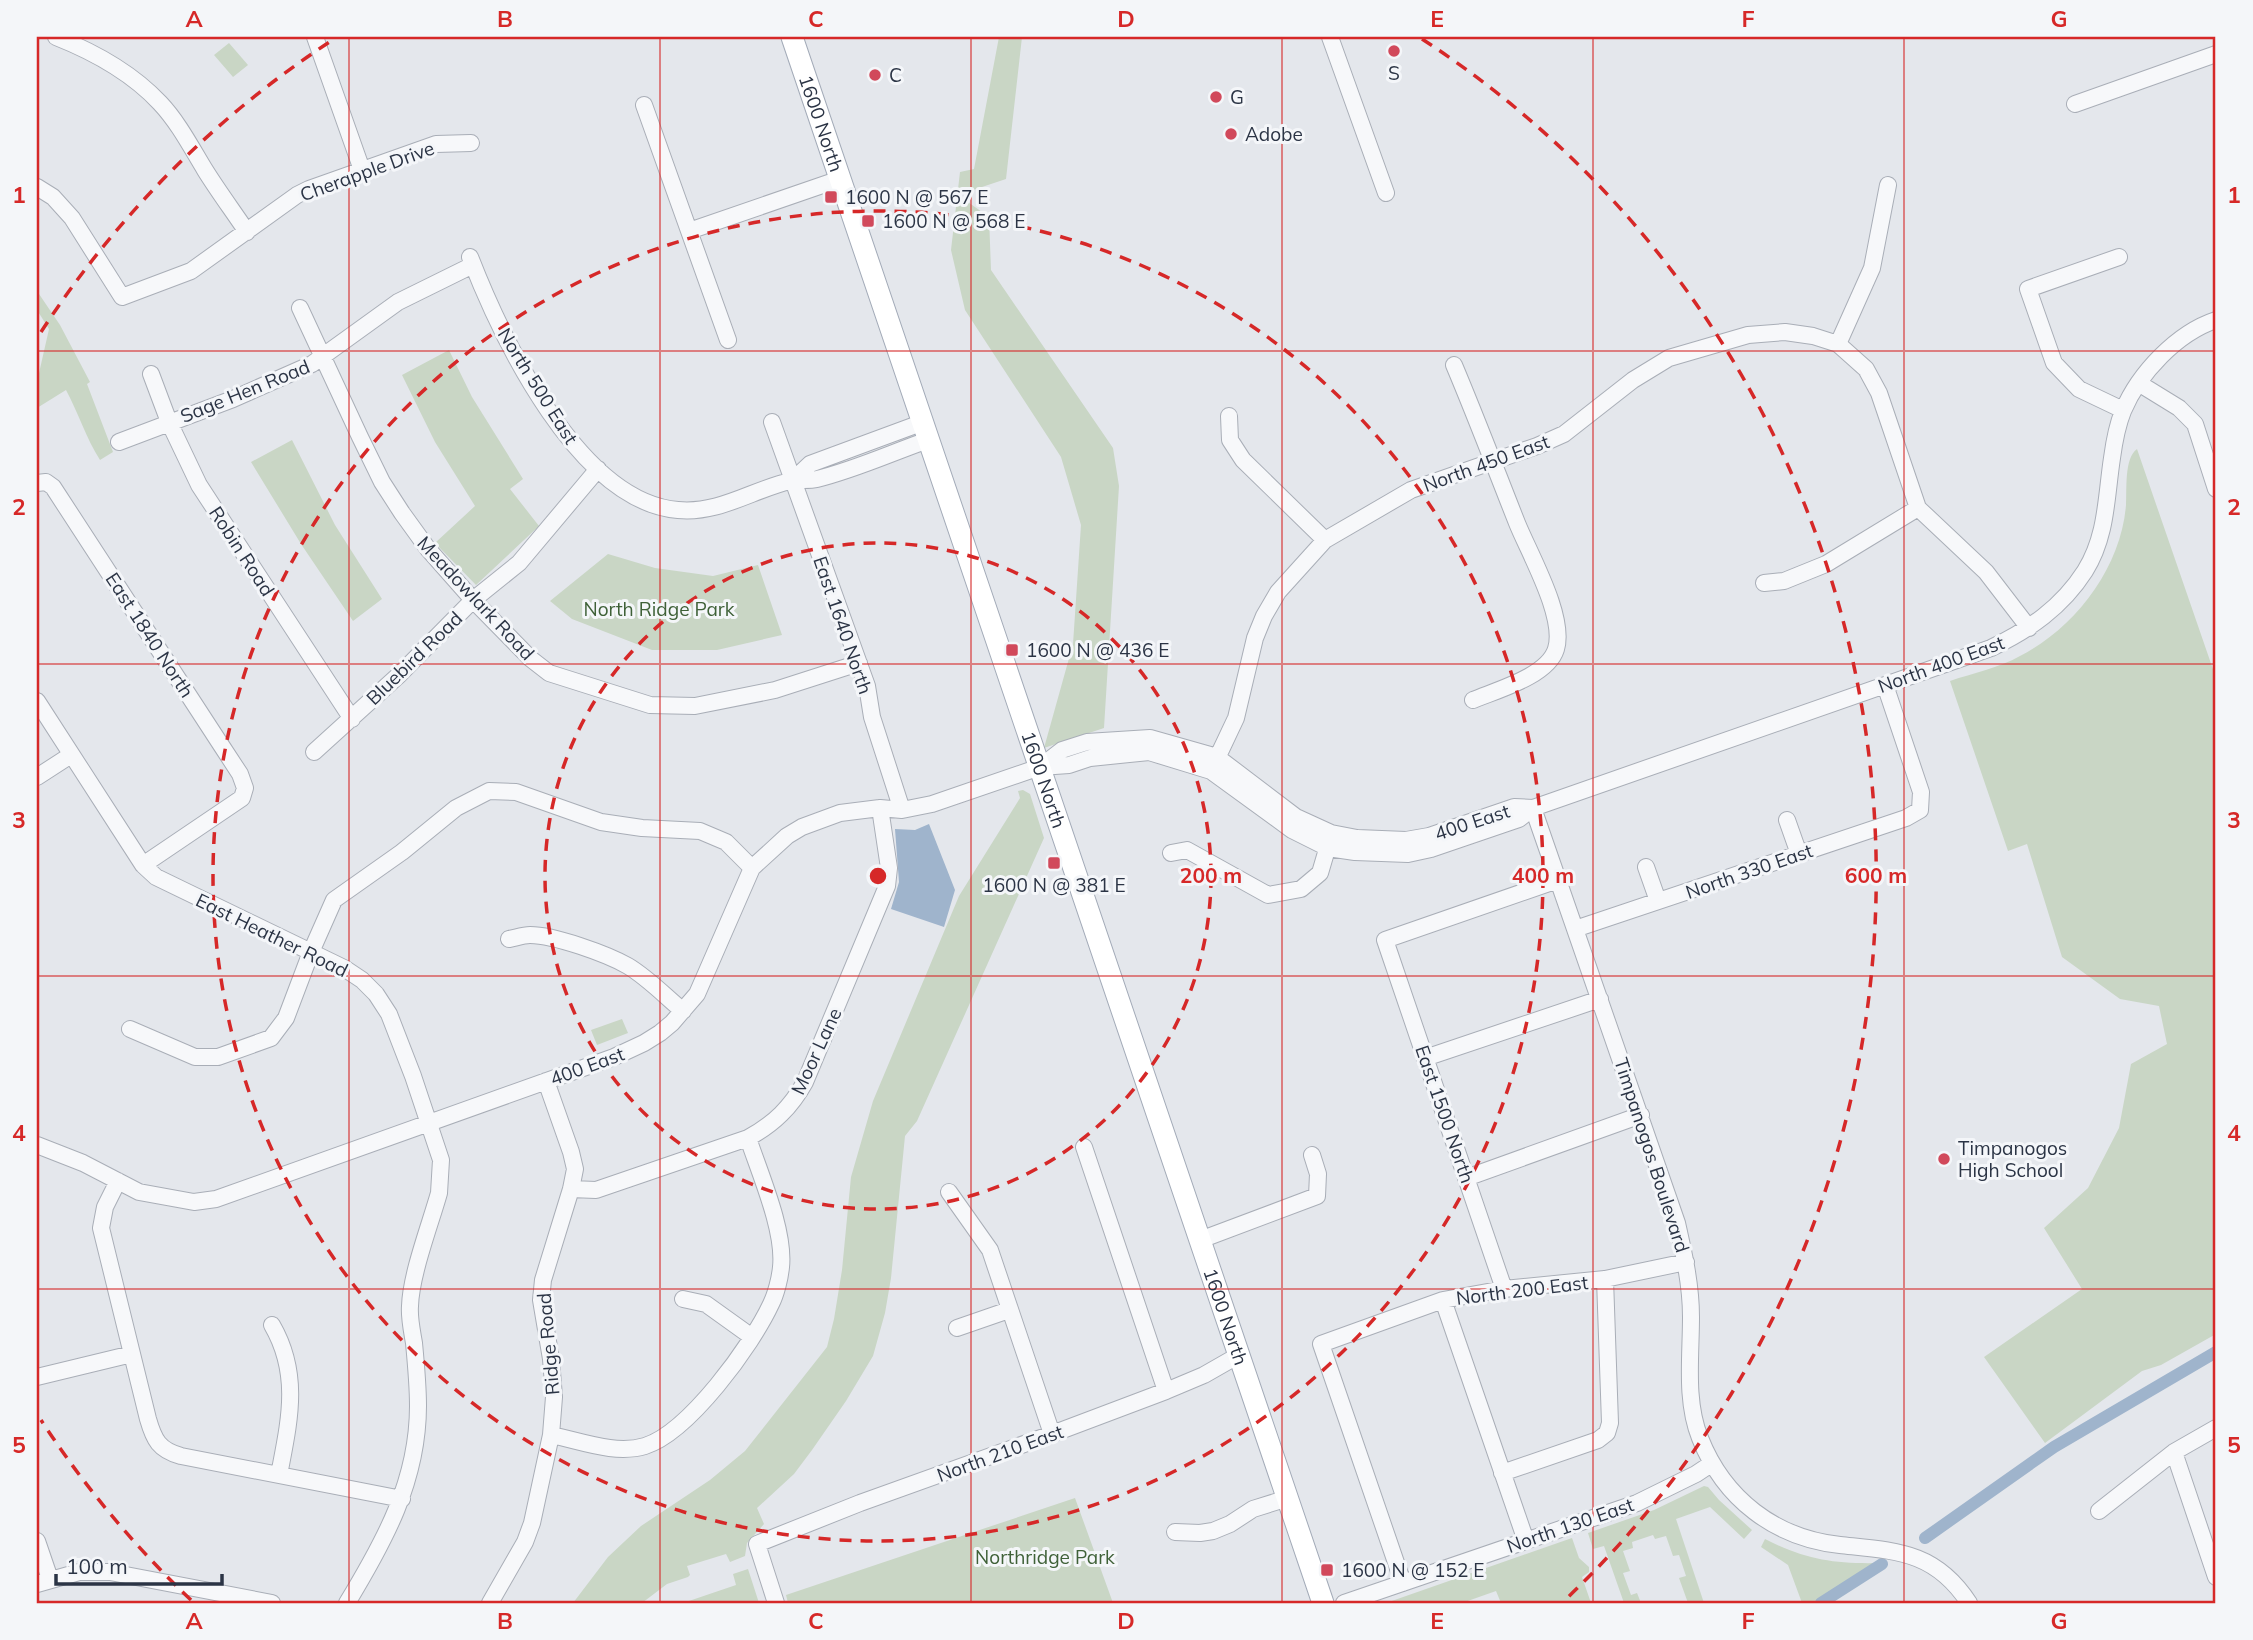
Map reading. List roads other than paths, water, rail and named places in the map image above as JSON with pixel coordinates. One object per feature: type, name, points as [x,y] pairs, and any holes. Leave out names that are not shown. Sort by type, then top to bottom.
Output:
[{"type":"main road","name":"1600 North","points":[[792,37],[1323,1603]]},
{"type":"street","points":[[56,37],[92,52],[128,75],[159,103],[179,128],[247,233]]},
{"type":"street","points":[[315,37],[362,170]]},
{"type":"street","points":[[1330,37],[1385,193]]},
{"type":"street","points":[[2075,104],[2216,54]]},
{"type":"street","points":[[644,105],[728,340]]},
{"type":"street","name":"Cherapple Drive","points":[[37,187],[53,197],[72,218],[122,297],[191,271],[297,195],[436,144],[471,143]]},
{"type":"street","points":[[689,231],[840,179]]},
{"type":"street","points":[[1838,344],[1872,268],[1888,185]]},
{"type":"street","points":[[2119,257],[2028,289],[2053,363],[2079,389],[2123,410]]},
{"type":"street","name":"North 500 East","points":[[472,261],[509,345],[532,384],[578,450],[633,497],[655,506],[680,510],[716,508],[792,481],[820,478],[924,432]]},
{"type":"street","name":"Sage Hen Road","points":[[119,442],[233,399],[324,358],[398,302],[472,261]]},
{"type":"street","name":"Meadowlark Road","points":[[300,308],[360,438],[382,482],[402,513],[428,549],[473,600],[531,659],[549,673],[650,705],[695,706],[775,690],[859,663]]},
{"type":"street","name":"North 400 East","points":[[1533,808],[1991,648],[2029,628],[2063,601],[2086,570],[2098,544],[2105,520],[2112,460],[2123,410],[2151,366],[2171,346],[2204,324],[2216,320]]},
{"type":"street","name":"North 450 East","points":[[1214,764],[1236,718],[1255,638],[1264,616],[1278,592],[1325,540],[1412,490],[1537,446],[1564,433],[1633,380],[1669,358],[1748,335],[1785,332],[1813,336],[1838,344],[1866,369],[1879,393],[1918,508]]},
{"type":"street","points":[[1454,365],[1518,526],[1544,582],[1557,630],[1556,648],[1549,661],[1538,672],[1473,700]]},
{"type":"street","name":"Robin Road","points":[[151,374],[169,422],[199,485],[352,719]]},
{"type":"street","points":[[2140,384],[2179,408],[2195,424],[2216,489]]},
{"type":"street","points":[[1229,416],[1230,440],[1243,460],[1325,540]]},
{"type":"street","name":"East 1640 North","points":[[772,422],[867,686],[872,718],[902,810]]},
{"type":"street","name":"Bluebird Road","points":[[314,752],[400,674],[473,600],[520,563],[598,469]]},
{"type":"street","name":"East 1840 North","points":[[41,482],[53,487],[240,774],[245,788],[238,801],[143,865]]},
{"type":"street","points":[[1764,583],[1784,581],[1826,564],[1918,508],[1986,572],[2029,628]]},
{"type":"street","name":"North 330 East","points":[[1576,929],[1906,818],[1920,810],[1921,792],[1885,685]]},
{"type":"street","name":"East Heather Road","points":[[37,701],[143,865],[156,877],[311,952],[355,976],[376,994],[389,1014],[429,1122],[441,1160],[441,1177],[411,1290],[410,1308],[417,1373],[417,1427],[402,1499],[380,1549],[346,1603]]},
{"type":"street","name":"400 East","points":[[37,1145],[83,1163],[139,1192],[194,1202],[216,1199],[637,1047],[660,1033],[697,994],[751,868],[788,836],[802,827],[840,813],[880,808],[902,810],[932,804],[1040,767],[1149,752],[1214,764],[1292,830],[1329,840],[1354,852],[1408,854],[1431,849],[1519,819],[1533,808]]},
{"type":"street","points":[[37,776],[71,755]]},
{"type":"street","points":[[130,1029],[195,1057],[218,1057],[271,1038],[286,1018],[334,900],[402,852],[456,808],[489,791],[516,792],[601,821],[642,828],[700,831],[726,842],[751,868]]},
{"type":"street","name":"Moor Lane","points":[[571,1189],[596,1190],[748,1138],[777,1119],[796,1097],[805,1082],[887,886],[889,868],[880,808]]},
{"type":"street","name":"Timpanogos Boulevard","points":[[1533,808],[1677,1223],[1686,1262],[1691,1316],[1692,1404],[1699,1436],[1711,1464],[1735,1496],[1769,1522],[1796,1535],[1838,1545],[1897,1552],[1931,1565],[1949,1578],[1969,1603]]},
{"type":"street","points":[[1787,820],[1799,854]]},
{"type":"street","points":[[1171,853],[1187,850],[1268,895],[1301,889],[1320,873],[1329,840]]},
{"type":"street","points":[[1646,867],[1658,901]]},
{"type":"street","name":"East 1500 North","points":[[1504,1289],[1385,940],[1558,880]]},
{"type":"street","points":[[509,939],[527,935],[544,936],[608,957],[635,971],[683,1011]]},
{"type":"street","points":[[1425,1058],[1600,999]]},
{"type":"street","name":"Ridge Road","points":[[490,1603],[525,1542],[532,1523],[551,1435],[554,1397],[541,1300],[543,1280],[575,1169],[546,1081]]},
{"type":"street","points":[[1466,1178],[1641,1115]]},
{"type":"street","points":[[551,1435],[623,1450],[647,1446],[689,1416],[711,1395],[752,1337],[772,1302],[781,1266],[777,1227],[748,1138]]},
{"type":"street","points":[[1084,1147],[1166,1391]]},
{"type":"street","points":[[1200,1240],[1317,1196],[1318,1174],[1312,1155]]},
{"type":"street","points":[[118,1181],[105,1208],[101,1228],[153,1438],[158,1445],[163,1450],[181,1456],[402,1499]]},
{"type":"street","points":[[949,1192],[990,1250],[1052,1434]]},
{"type":"street","name":"North 200 East","points":[[1403,1583],[1321,1344],[1443,1300],[1504,1289],[1605,1279],[1686,1262]]},
{"type":"street","points":[[1502,1473],[1598,1440],[1607,1433],[1609,1423],[1605,1279]]},
{"type":"street","points":[[683,1299],[706,1304],[752,1337]]},
{"type":"street","points":[[1443,1300],[1526,1541]]},
{"type":"street","points":[[957,1328],[1009,1310]]},
{"type":"street","points":[[272,1325],[279,1337],[287,1363],[292,1408],[279,1475]]},
{"type":"street","points":[[37,1377],[132,1354]]},
{"type":"street","name":"North 210 East","points":[[776,1603],[757,1544],[860,1503],[1166,1391],[1204,1375],[1239,1355]]},
{"type":"street","points":[[2099,1511],[2174,1452],[2216,1428]]},
{"type":"street","points":[[2174,1452],[2216,1577]]},
{"type":"street","name":"North 130 East","points":[[1345,1603],[1637,1503],[1711,1464]]},
{"type":"street","points":[[1175,1532],[1213,1531],[1253,1509],[1288,1498]]},
{"type":"street","points":[[37,1541],[43,1581],[79,1572],[110,1572],[272,1603]]},
{"type":"water","points":[[929,824],[955,890],[944,927],[891,909],[899,882],[895,829],[915,830]]},
{"type":"waterway","points":[[1925,1538],[2054,1447],[2216,1352]]},
{"type":"waterway","points":[[1821,1603],[1882,1564]]},
{"type":"place","name":"S","points":[[1394,51]]},
{"type":"place","name":"C","points":[[875,75]]},
{"type":"place","name":"G","points":[[1216,97]]},
{"type":"place","name":"Adobe","points":[[1231,134]]},
{"type":"place","name":"1600 N @ 567 E","points":[[831,197]]},
{"type":"place","name":"1600 N @ 568 E","points":[[868,221]]},
{"type":"place","name":"1600 N @ 436 E","points":[[1012,650]]},
{"type":"place","name":"1600 N @ 381 E","points":[[1054,863]]},
{"type":"place","name":"Timpanogos High School","points":[[1944,1159]]},
{"type":"place","name":"1600 N @ 152 E","points":[[1327,1570]]},
{"type":"park label","name":"North Ridge Park","points":[[659,609]]},
{"type":"park label","name":"Northridge Park","points":[[1045,1557]]}]
